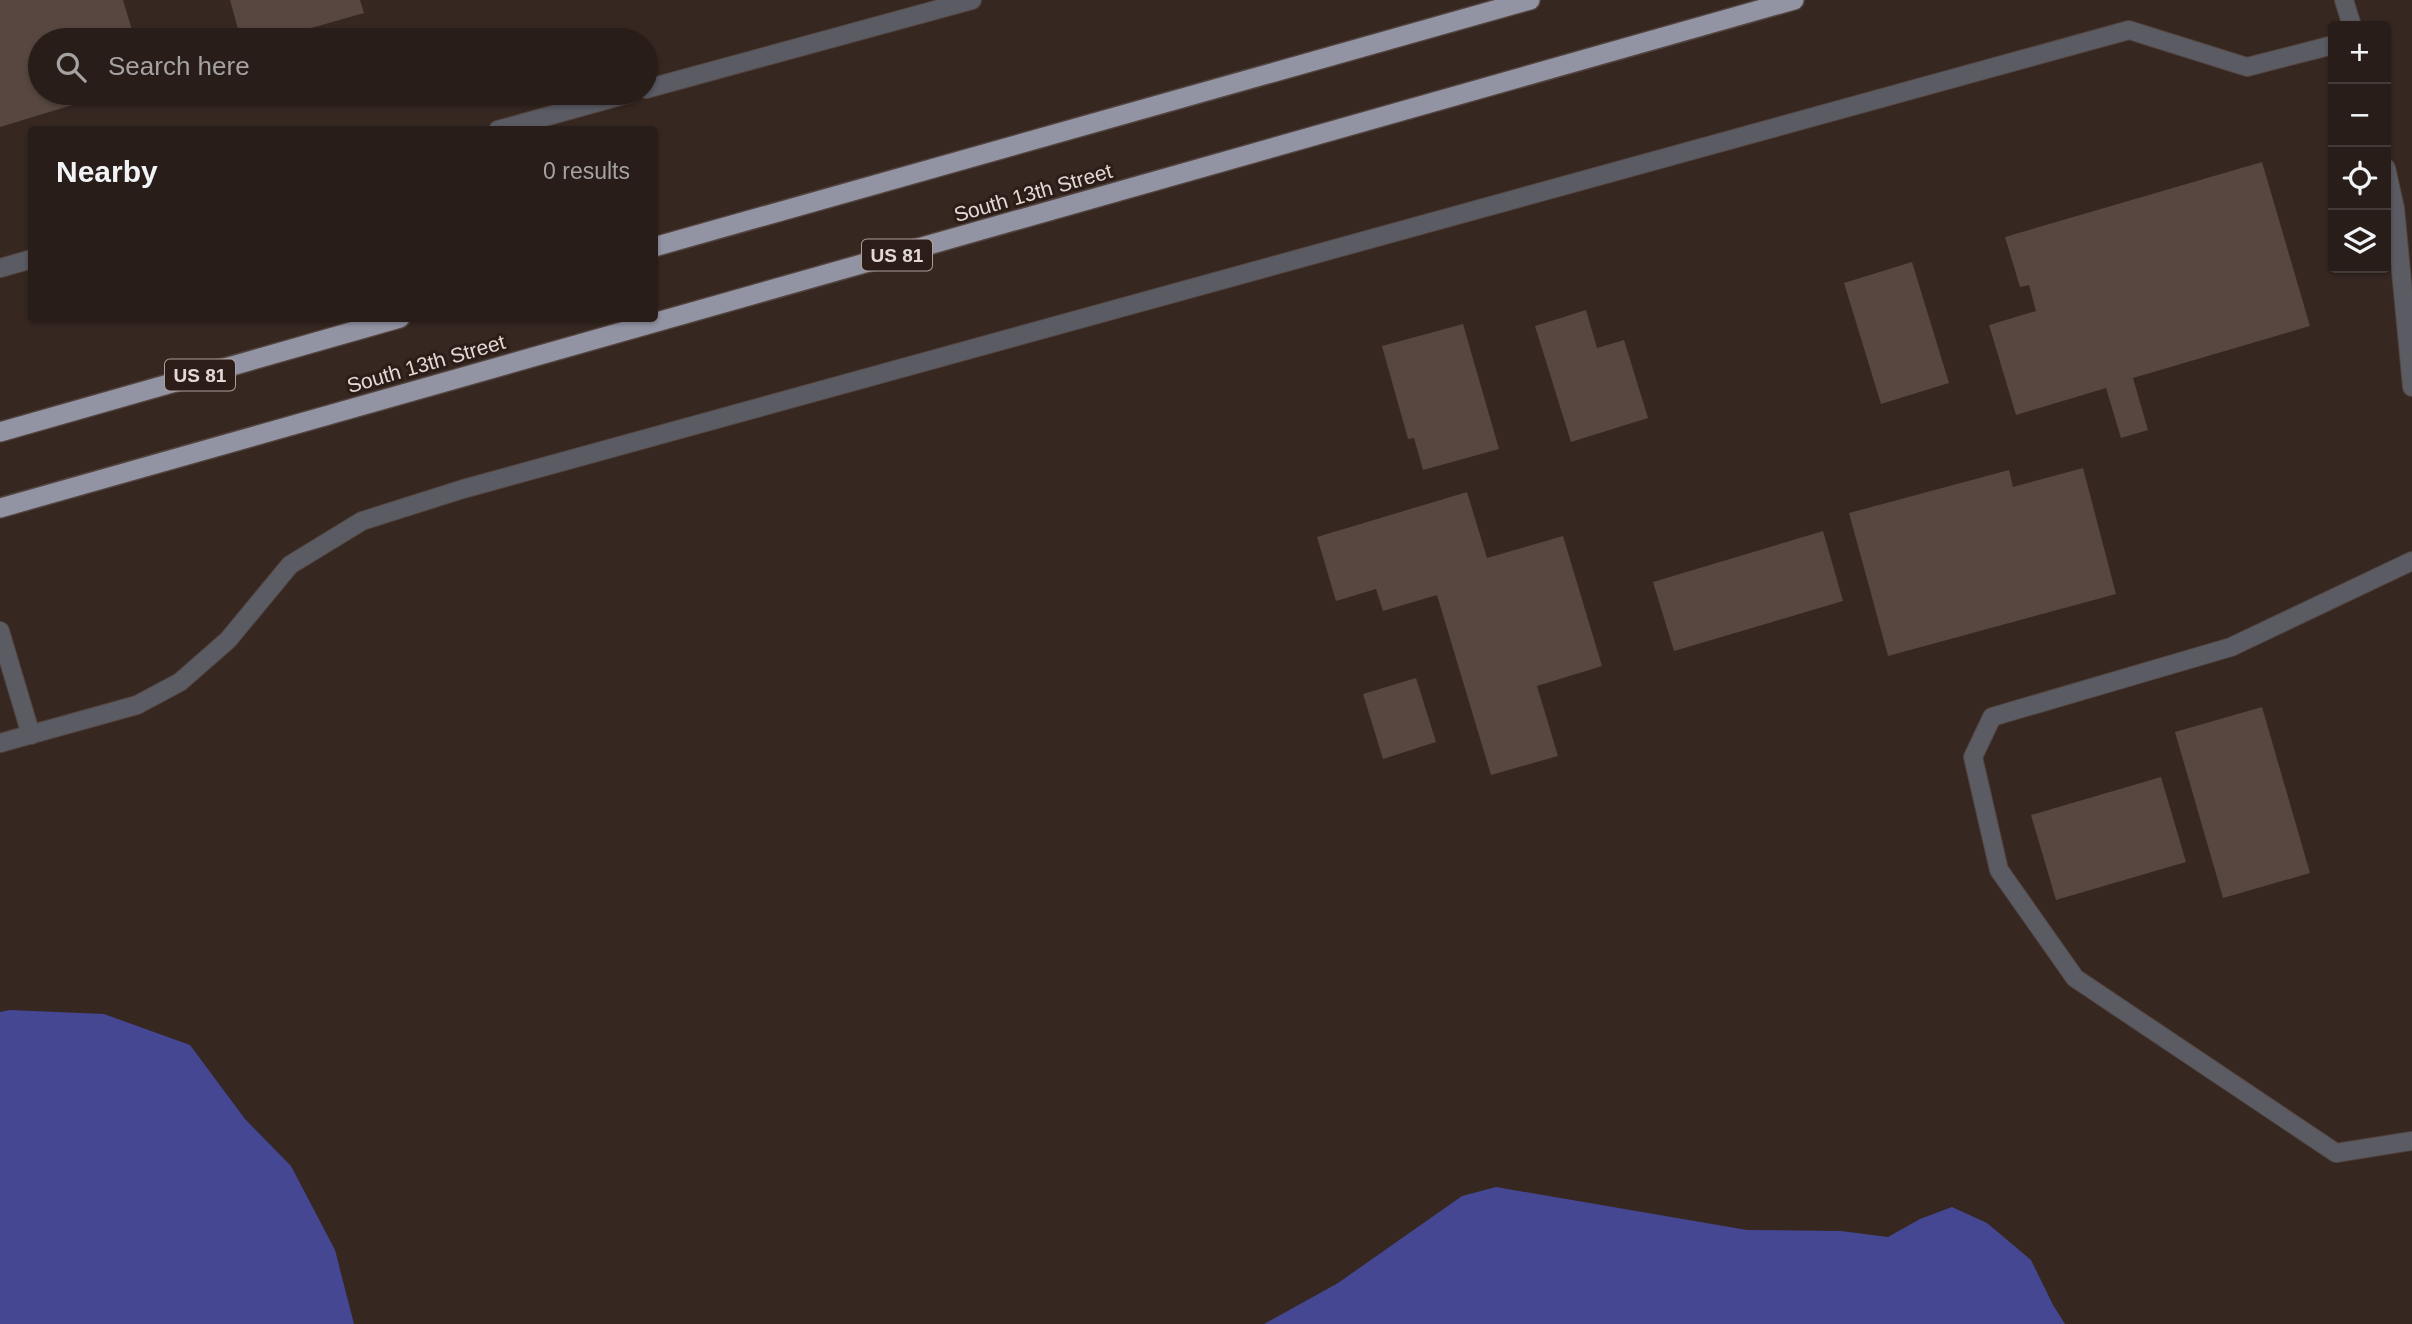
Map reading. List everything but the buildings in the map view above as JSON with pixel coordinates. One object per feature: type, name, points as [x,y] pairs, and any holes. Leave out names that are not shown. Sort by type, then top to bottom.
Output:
[{"type":"highway","points":[[658,246],[1530,0]]},
{"type":"highway","name":"South 13th Street","points":[[658,322],[1794,0]]},
{"type":"highway","name":"US 81","points":[[0,432],[386,322]]},
{"type":"highway","name":"South 13th Street","points":[[0,508],[657,322]]},
{"type":"street","points":[[658,86],[972,0]]},
{"type":"street","points":[[2344,0],[2351,21]]},
{"type":"street","points":[[0,743],[137,705],[180,682],[228,640],[290,565],[362,521],[463,489],[2129,30],[2247,67],[2328,46]]},
{"type":"street","points":[[512,126],[588,105]]},
{"type":"street","points":[[2391,190],[2412,387]]},
{"type":"street","points":[[0,268],[28,260]]},
{"type":"street","points":[[2412,561],[2231,647],[1992,717],[1973,757],[1999,870],[2075,978],[2336,1153],[2412,1141]]},
{"type":"street","points":[[0,631],[31,735]]},
{"type":"shaded area","points":[[10,1010],[104,1014],[190,1045],[245,1119],[291,1166],[335,1250],[354,1324],[0,1324],[0,1012]]},
{"type":"shaded area","points":[[1496,1187],[1747,1230],[1841,1231],[1888,1237],[1920,1219],[1952,1207],[1987,1223],[2031,1260],[2065,1324],[1264,1324],[1338,1283],[1462,1196]]}]
